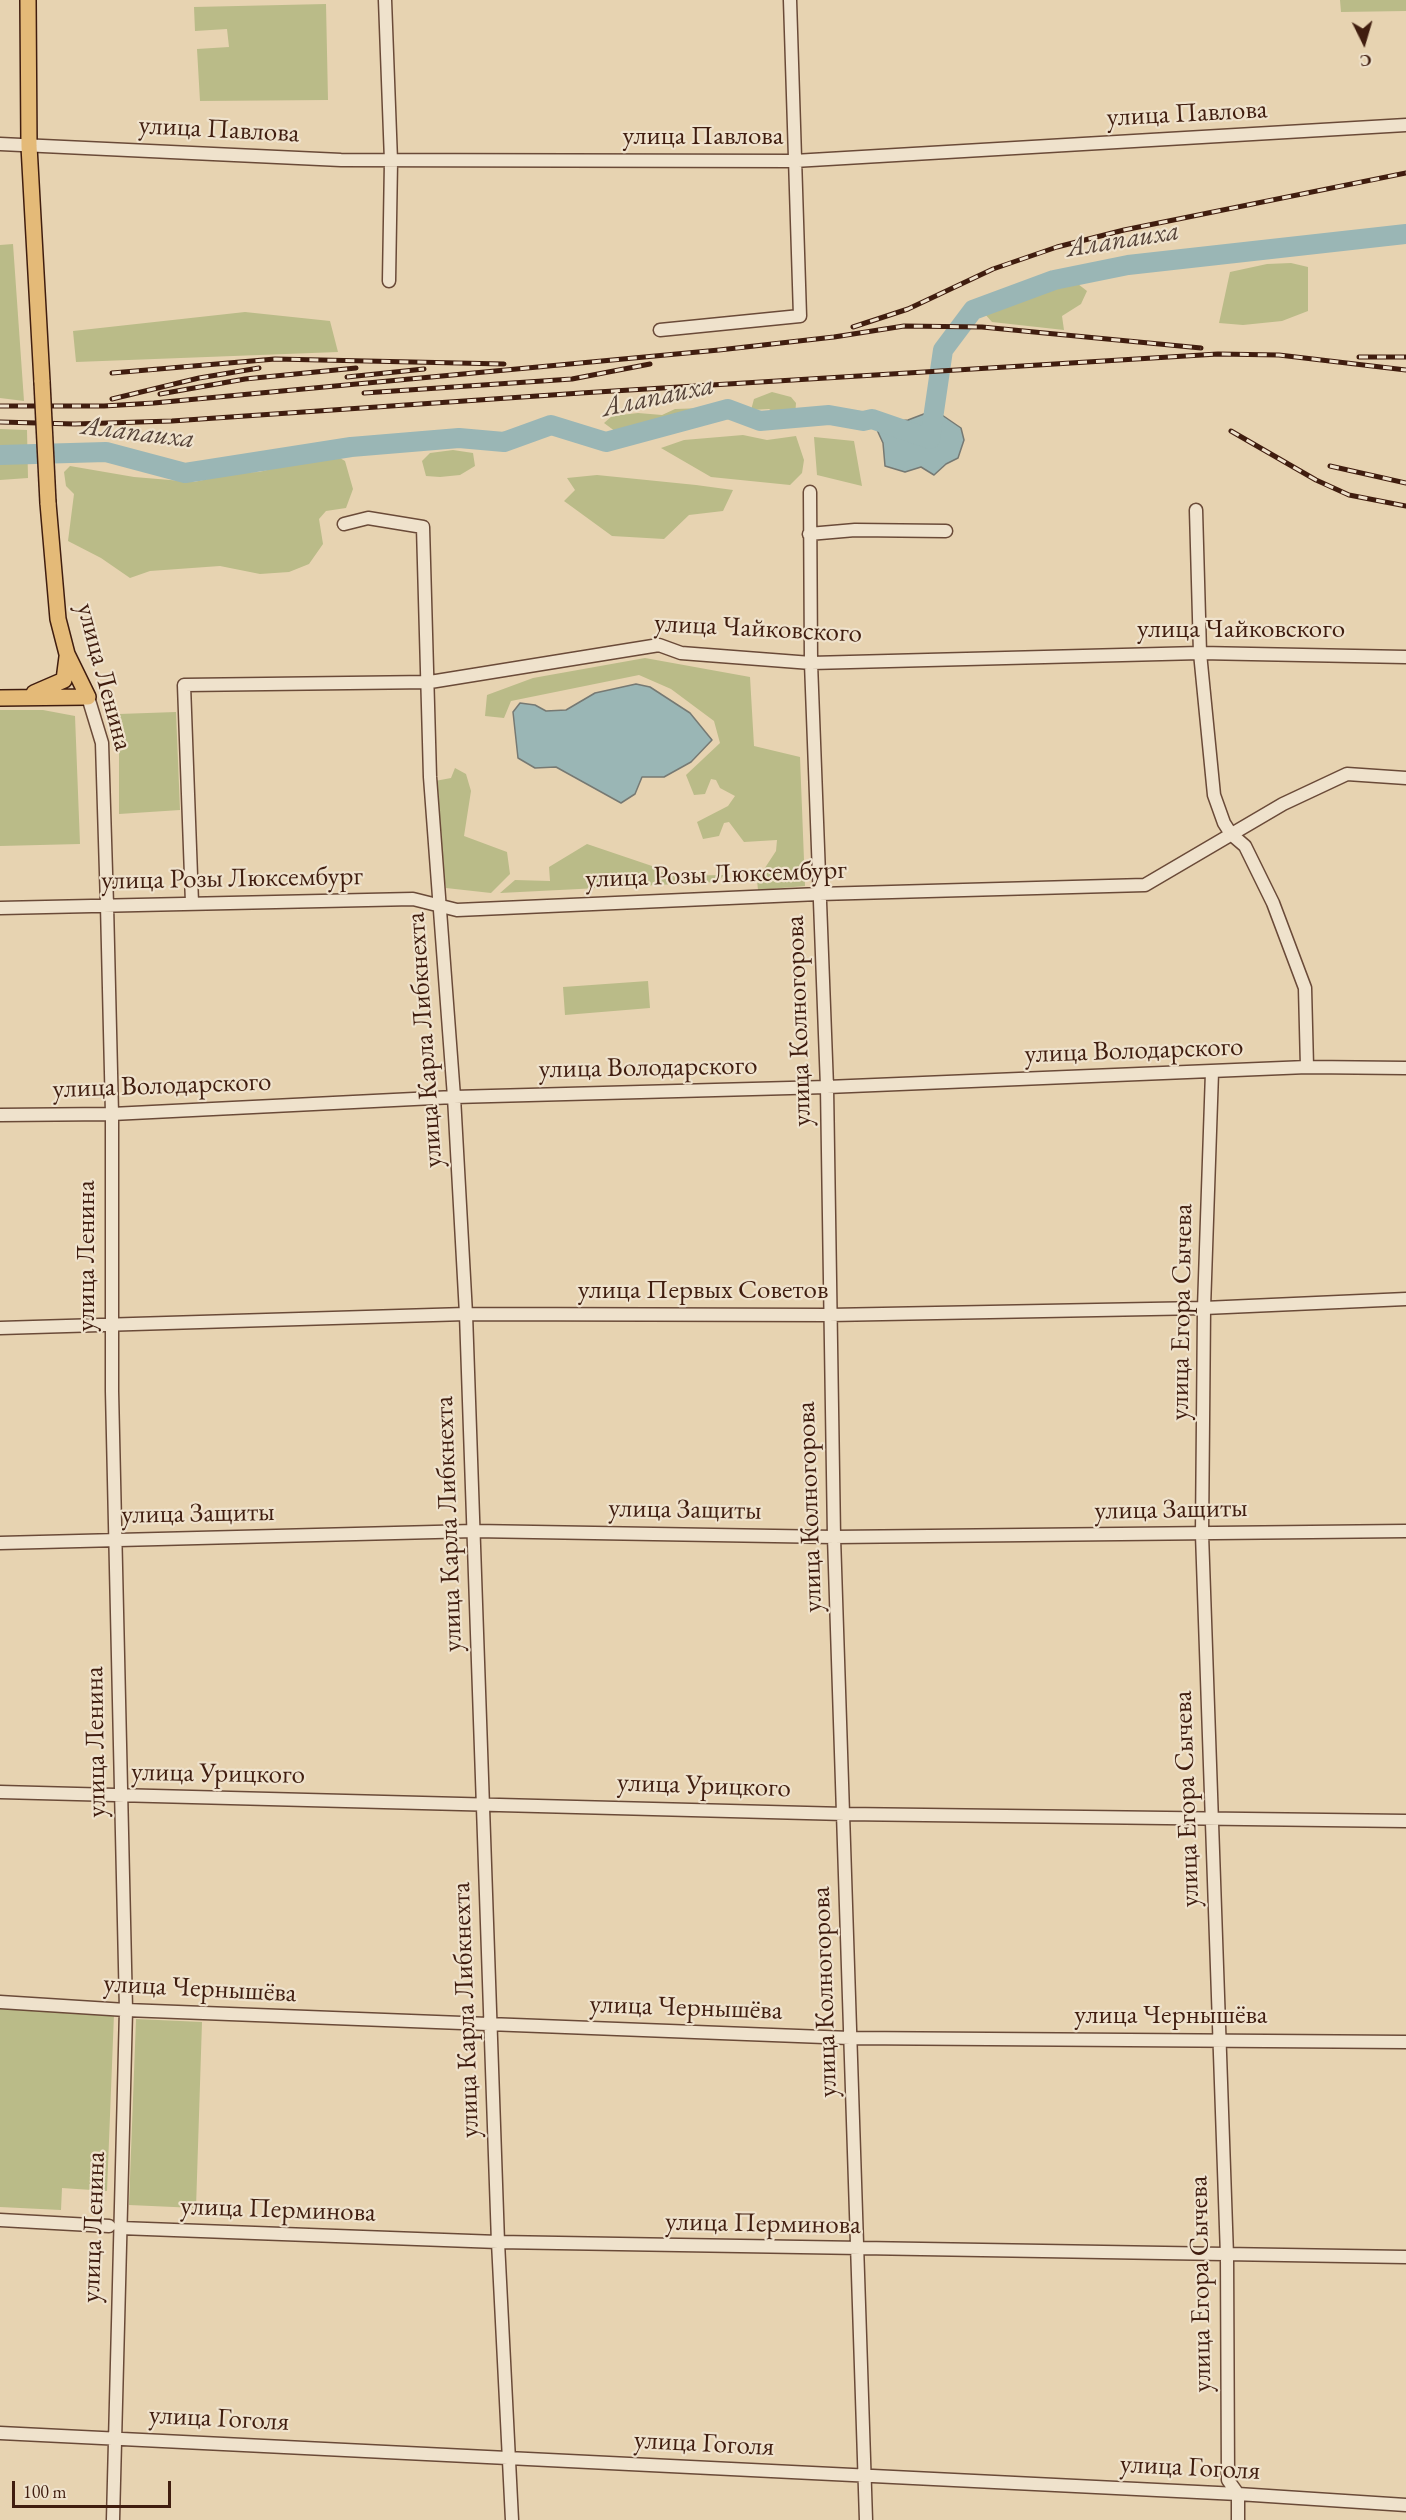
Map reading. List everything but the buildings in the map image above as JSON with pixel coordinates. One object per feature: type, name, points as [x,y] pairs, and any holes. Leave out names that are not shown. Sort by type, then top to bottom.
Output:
[{"type":"main road","name":"улица Ленина","points":[[28,0],[29,146],[48,503],[58,619],[67,654],[88,697]]},
{"type":"main road","points":[[7,698],[43,691],[64,680],[67,670],[67,654]]},
{"type":"main road","points":[[7,698],[88,697]]},
{"type":"street","points":[[386,0],[391,161],[389,281]]},
{"type":"street","points":[[660,330],[800,316],[790,0]]},
{"type":"street","name":"улица Павлова","points":[[0,144],[341,160],[794,161],[1406,125]]},
{"type":"street","name":"улица Колногорова","points":[[810,492],[811,663],[826,1087],[834,1537],[845,1814],[866,2520]]},
{"type":"street","points":[[1196,510],[1200,653],[1215,795],[1224,823],[1231,834],[1245,846],[1273,903],[1305,988],[1307,1066]]},
{"type":"street","name":"улица Карла Либкнехта","points":[[344,524],[368,518],[423,527],[430,682],[430,777],[454,1097],[466,1314],[498,2242],[512,2520]]},
{"type":"street","points":[[809,534],[855,530],[946,531]]},
{"type":"street","name":"улица Чайковского","points":[[192,903],[184,685],[430,682],[659,645],[681,653],[811,663],[1200,653],[1406,657]]},
{"type":"street","name":"улица Ленина","points":[[88,697],[102,743],[107,905],[112,1114],[112,1391],[123,1796],[126,2010],[114,2227],[113,2520]]},
{"type":"street","name":"улица Розы Люксембург","points":[[0,908],[413,899],[457,910],[819,894],[1144,885],[1282,804],[1347,774],[1406,778]]},
{"type":"street","name":"улица Володарского","points":[[0,1115],[112,1114],[454,1097],[826,1087],[1212,1072],[1307,1066],[1406,1068]]},
{"type":"street","name":"улица Егора Сычева","points":[[1212,1072],[1204,1308],[1202,1534],[1227,2256],[1228,2480],[1238,2494],[1238,2520]]},
{"type":"street","name":"улица Первых Советов","points":[[0,1328],[466,1314],[829,1315],[1204,1308],[1406,1299]]},
{"type":"street","name":"улица Защиты","points":[[0,1543],[474,1531],[834,1537],[1406,1531]]},
{"type":"street","name":"улица Урицкого","points":[[0,1792],[845,1814],[1213,1821],[1406,1821]]},
{"type":"street","name":"улица Чернышёва","points":[[0,2002],[126,2010],[850,2038],[1406,2042]]},
{"type":"street","name":"улица Перминова","points":[[0,2220],[114,2227],[498,2242],[857,2250],[1406,2257]]},
{"type":"street","name":"улица Гоголя","points":[[0,2433],[1238,2494],[1406,2505]]},
{"type":"green space","points":[[1340,0],[1406,0],[1406,11],[1341,12]]},
{"type":"green space","points":[[326,4],[328,100],[200,101],[197,49],[229,47],[227,29],[195,31],[194,7]]},
{"type":"green space","points":[[13,244],[24,401],[0,398],[0,245]]},
{"type":"green space","points":[[1291,263],[1308,267],[1308,311],[1282,321],[1243,325],[1219,323],[1230,272],[1267,264]]},
{"type":"green space","points":[[1078,284],[1087,291],[1081,304],[1062,316],[1064,330],[992,322],[984,313],[1030,293]]},
{"type":"green space","points":[[245,312],[330,321],[338,352],[76,362],[73,331]]},
{"type":"green space","points":[[772,392],[791,397],[796,403],[795,417],[782,418],[769,409],[751,410],[754,399]]},
{"type":"green space","points":[[703,408],[702,423],[643,434],[627,440],[604,423],[612,416],[638,413],[662,415],[675,409]]},
{"type":"green space","points":[[0,429],[27,430],[28,478],[0,480]]},
{"type":"green space","points":[[743,435],[767,440],[796,436],[804,460],[802,473],[790,485],[711,477],[661,448],[684,440]]},
{"type":"green space","points":[[814,437],[854,441],[862,486],[817,475]]},
{"type":"green space","points":[[453,450],[473,453],[475,466],[460,475],[426,476],[422,461],[430,453]]},
{"type":"green space","points":[[333,454],[345,461],[353,489],[346,508],[326,511],[319,519],[323,544],[309,564],[289,572],[260,574],[220,566],[150,571],[130,578],[101,558],[68,541],[74,494],[66,486],[64,472],[70,466],[134,477],[194,482],[235,473],[259,472]]},
{"type":"green space","points":[[597,475],[733,490],[723,511],[689,515],[664,539],[612,536],[564,501],[575,490],[567,478]]},
{"type":"green space","points":[[645,658],[750,677],[754,746],[800,757],[805,886],[758,890],[757,880],[776,851],[777,840],[744,842],[729,822],[724,823],[719,836],[703,839],[697,822],[728,806],[735,796],[720,788],[716,780],[711,779],[705,794],[694,795],[686,775],[720,743],[714,721],[671,689],[639,675],[511,701],[504,718],[485,716],[487,695],[533,678]]},
{"type":"green space","points":[[0,710],[43,710],[75,716],[80,844],[0,846]]},
{"type":"green space","points":[[176,712],[180,810],[119,814],[119,714]]},
{"type":"green space","points":[[455,768],[466,774],[471,791],[464,836],[507,852],[510,874],[491,893],[446,888],[439,847],[435,781],[451,778]]},
{"type":"green space","points":[[587,844],[652,866],[668,876],[724,875],[717,882],[500,893],[515,880],[550,881],[549,867]]},
{"type":"green space","points":[[648,981],[650,1008],[565,1015],[563,987]]},
{"type":"green space","points":[[0,2008],[114,2014],[107,2191],[62,2188],[61,2210],[0,2207]]},
{"type":"green space","points":[[136,2019],[202,2022],[196,2208],[129,2205]]},
{"type":"water","points":[[929,412],[942,415],[961,428],[964,440],[958,458],[946,464],[934,475],[921,467],[905,472],[885,466],[883,443],[872,419],[881,423],[908,420]]},
{"type":"water","points":[[636,684],[650,687],[690,713],[712,740],[691,762],[664,777],[642,777],[635,794],[621,803],[556,767],[535,768],[518,758],[513,712],[520,703],[535,705],[546,711],[566,710],[595,693]]},
{"type":"waterway","name":"Алапаиха","points":[[0,455],[106,452],[185,473],[351,447],[459,438],[504,442],[551,425],[606,442],[728,409],[760,421],[829,415],[863,421],[872,419],[930,439],[943,350],[973,310],[1054,280],[1128,265],[1406,234]]},
{"type":"railway","points":[[853,327],[908,309],[993,269],[1057,247],[1124,230],[1406,173]]},
{"type":"railway","points":[[0,406],[104,406],[154,403],[719,350],[834,337],[904,326],[982,327],[1201,348]]},
{"type":"railway","points":[[0,422],[75,424],[172,421],[1218,354],[1279,355],[1406,370]]},
{"type":"railway","points":[[1359,357],[1406,357]]},
{"type":"railway","points":[[112,373],[275,359],[504,364]]},
{"type":"railway","points":[[364,393],[572,379],[650,364]]},
{"type":"railway","points":[[112,399],[199,378],[259,368]]},
{"type":"railway","points":[[160,394],[245,379],[356,368]]},
{"type":"railway","points":[[347,377],[424,369]]},
{"type":"railway","points":[[1231,431],[1316,480],[1349,495],[1406,506]]},
{"type":"railway","points":[[1330,466],[1406,483]]}]
